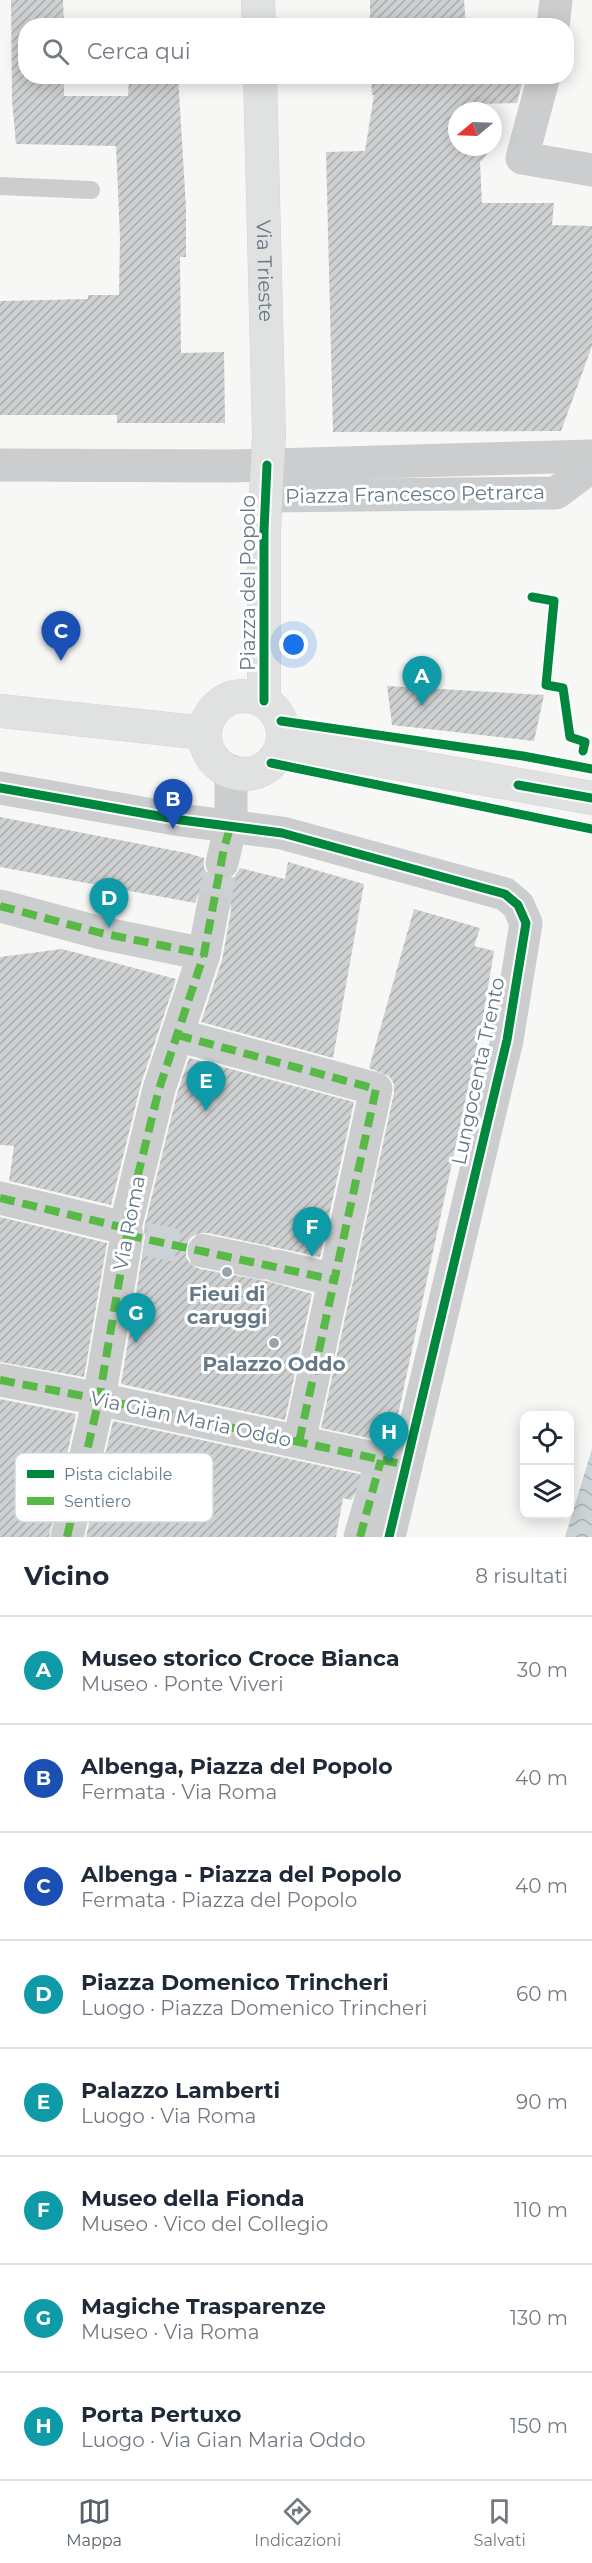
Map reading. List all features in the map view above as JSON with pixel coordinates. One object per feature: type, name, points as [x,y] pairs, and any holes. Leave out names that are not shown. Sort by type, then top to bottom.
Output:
[{"type":"main road","points":[[258,0],[259,18]]},
{"type":"main road","name":"Via Trieste","points":[[260,84],[268,411],[266,480]]},
{"type":"main road","name":"Piazza del Popolo","points":[[264,701],[266,480]]},
{"type":"main road","points":[[250,695],[264,701],[275,710],[281,721],[282,743],[277,757],[271,763],[242,772],[221,766],[211,755],[205,733],[209,717],[219,705],[233,697],[250,695]]},
{"type":"main road","points":[[0,711],[205,733]]},
{"type":"main road","points":[[282,743],[592,798]]},
{"type":"street","points":[[554,18],[556,0]]},
{"type":"street","points":[[542,84],[522,158],[592,170]]},
{"type":"street","points":[[266,480],[592,456]]},
{"type":"street","name":"Piazza del Popolo","points":[[0,465],[266,480]]},
{"type":"street","name":"Piazza Francesco Petrarca","points":[[266,480],[556,493],[592,466]]},
{"type":"street","points":[[222,863],[242,772]]},
{"type":"street","name":"Lungocenta Trento","points":[[0,788],[181,819],[282,833],[505,894],[519,905],[526,923],[507,1040],[389,1465],[389,1537]]},
{"type":"street","points":[[0,906],[101,933],[199,969]]},
{"type":"street","name":"Via Roma","points":[[86,1453],[132,1234],[159,1089],[199,969],[213,907]]},
{"type":"street","points":[[177,1035],[376,1089],[299,1442]]},
{"type":"street","points":[[0,1198],[132,1234]]},
{"type":"street","points":[[204,1251],[334,1280]]},
{"type":"street","name":"Via Gian Maria Oddo","points":[[0,1380],[299,1442],[389,1465]]},
{"type":"street","name":"Via Roma","points":[[67,1537],[70,1522]]},
{"type":"lane","points":[[0,186],[91,190]]},
{"type":"water","points":[[592,1449],[592,1537],[565,1537],[571,1519],[574,1519],[574,1508]]},
{"type":"building","points":[[11,0],[63,0],[64,18],[18,18],[18,84],[64,84],[64,96],[128,96],[129,84],[178,84],[186,207],[186,257],[180,257],[181,353],[224,352],[225,423],[117,423],[117,415],[0,415],[0,301],[88,299],[88,295],[119,295],[120,238],[116,146],[16,144],[12,100]]},
{"type":"building","points":[[370,0],[464,0],[465,18],[370,18]]},
{"type":"building","points":[[371,84],[522,84],[517,103],[448,102],[448,156],[486,156],[480,162],[482,203],[554,203],[552,225],[592,226],[592,346],[561,431],[333,432],[326,152],[365,151],[374,95],[372,95]]},
{"type":"building","points":[[387,686],[544,695],[534,741],[392,725]]},
{"type":"building","points":[[0,817],[187,853],[204,858],[204,868],[209,876],[218,881],[228,881],[240,868],[285,879],[288,862],[364,884],[333,1058],[201,1022],[222,960],[231,911],[230,900],[225,892],[216,889],[206,890],[198,895],[195,903],[0,867]]},
{"type":"building","points":[[414,909],[480,928],[474,946],[494,951],[482,1023],[392,1443],[321,1428],[394,1093],[394,1084],[389,1076],[369,1068]]},
{"type":"building","points":[[62,949],[176,979],[141,1084],[111,1205],[9,1181],[14,1146],[0,1145],[0,957]]},
{"type":"building","points":[[189,1058],[354,1102],[320,1257],[208,1233],[198,1233],[190,1238],[186,1247],[186,1257],[191,1265],[200,1269],[267,1281],[312,1294],[285,1420],[121,1384],[145,1238],[144,1228],[177,1094]]},
{"type":"building","points":[[0,1217],[107,1243],[84,1377],[0,1362]]},
{"type":"building","points":[[0,1399],[76,1414],[67,1453],[15,1453],[15,1522],[52,1522],[49,1537],[0,1537]]},
{"type":"building","points":[[113,1421],[383,1479],[380,1492],[374,1488],[365,1488],[356,1492],[351,1500],[343,1498],[336,1537],[86,1537],[89,1522],[213,1522],[213,1453],[106,1453]]},
{"type":"tunnel","points":[[213,907],[222,863]]},
{"type":"tunnel","points":[[145,1239],[204,1251]]},
{"type":"tunnel","points":[[369,1506],[379,1469]]},
{"type":"marked path","points":[[86,1453],[99,1399],[127,1235],[125,1228],[159,1089],[204,954],[224,848],[231,825]]},
{"type":"marked path","points":[[0,906],[101,933],[204,954]]},
{"type":"marked path","points":[[177,1035],[376,1089],[299,1442]]},
{"type":"marked path","points":[[0,1198],[125,1228]]},
{"type":"marked path","points":[[127,1235],[335,1280]]},
{"type":"marked path","points":[[0,1380],[406,1465]]},
{"type":"marked path","points":[[360,1537],[381,1460]]},
{"type":"marked path","points":[[67,1537],[70,1522]]},
{"type":"cycle path","points":[[264,701],[264,531],[267,465]]},
{"type":"cycle path","points":[[532,597],[554,601],[546,685],[563,688],[570,737],[585,742],[583,751]]},
{"type":"cycle path","points":[[281,721],[523,756],[592,769]]},
{"type":"cycle path","points":[[271,763],[592,829]]},
{"type":"cycle path","points":[[518,785],[592,798]]},
{"type":"cycle path","points":[[0,788],[181,820],[282,833],[505,894],[518,905],[526,923],[507,1040],[389,1537]]},
{"type":"place","name":"Albenga - Piazza del Popolo","points":[[61,661]]},
{"type":"place","name":"Museo storico Croce Bianca","points":[[422,706]]},
{"type":"place","name":"Albenga, Piazza del Popolo","points":[[173,829]]},
{"type":"place","name":"Piazza Domenico Trincheri","points":[[109,928]]},
{"type":"place","name":"Palazzo Lamberti","points":[[206,1111]]},
{"type":"place","name":"Museo della Fionda","points":[[312,1257]]},
{"type":"place","name":"Fieui di caruggi","points":[[227,1272]]},
{"type":"place","name":"Magiche Trasparenze","points":[[136,1343]]},
{"type":"place","name":"Palazzo Oddo","points":[[274,1343]]},
{"type":"place","name":"Porta Pertuxo","points":[[389,1462]]}]
